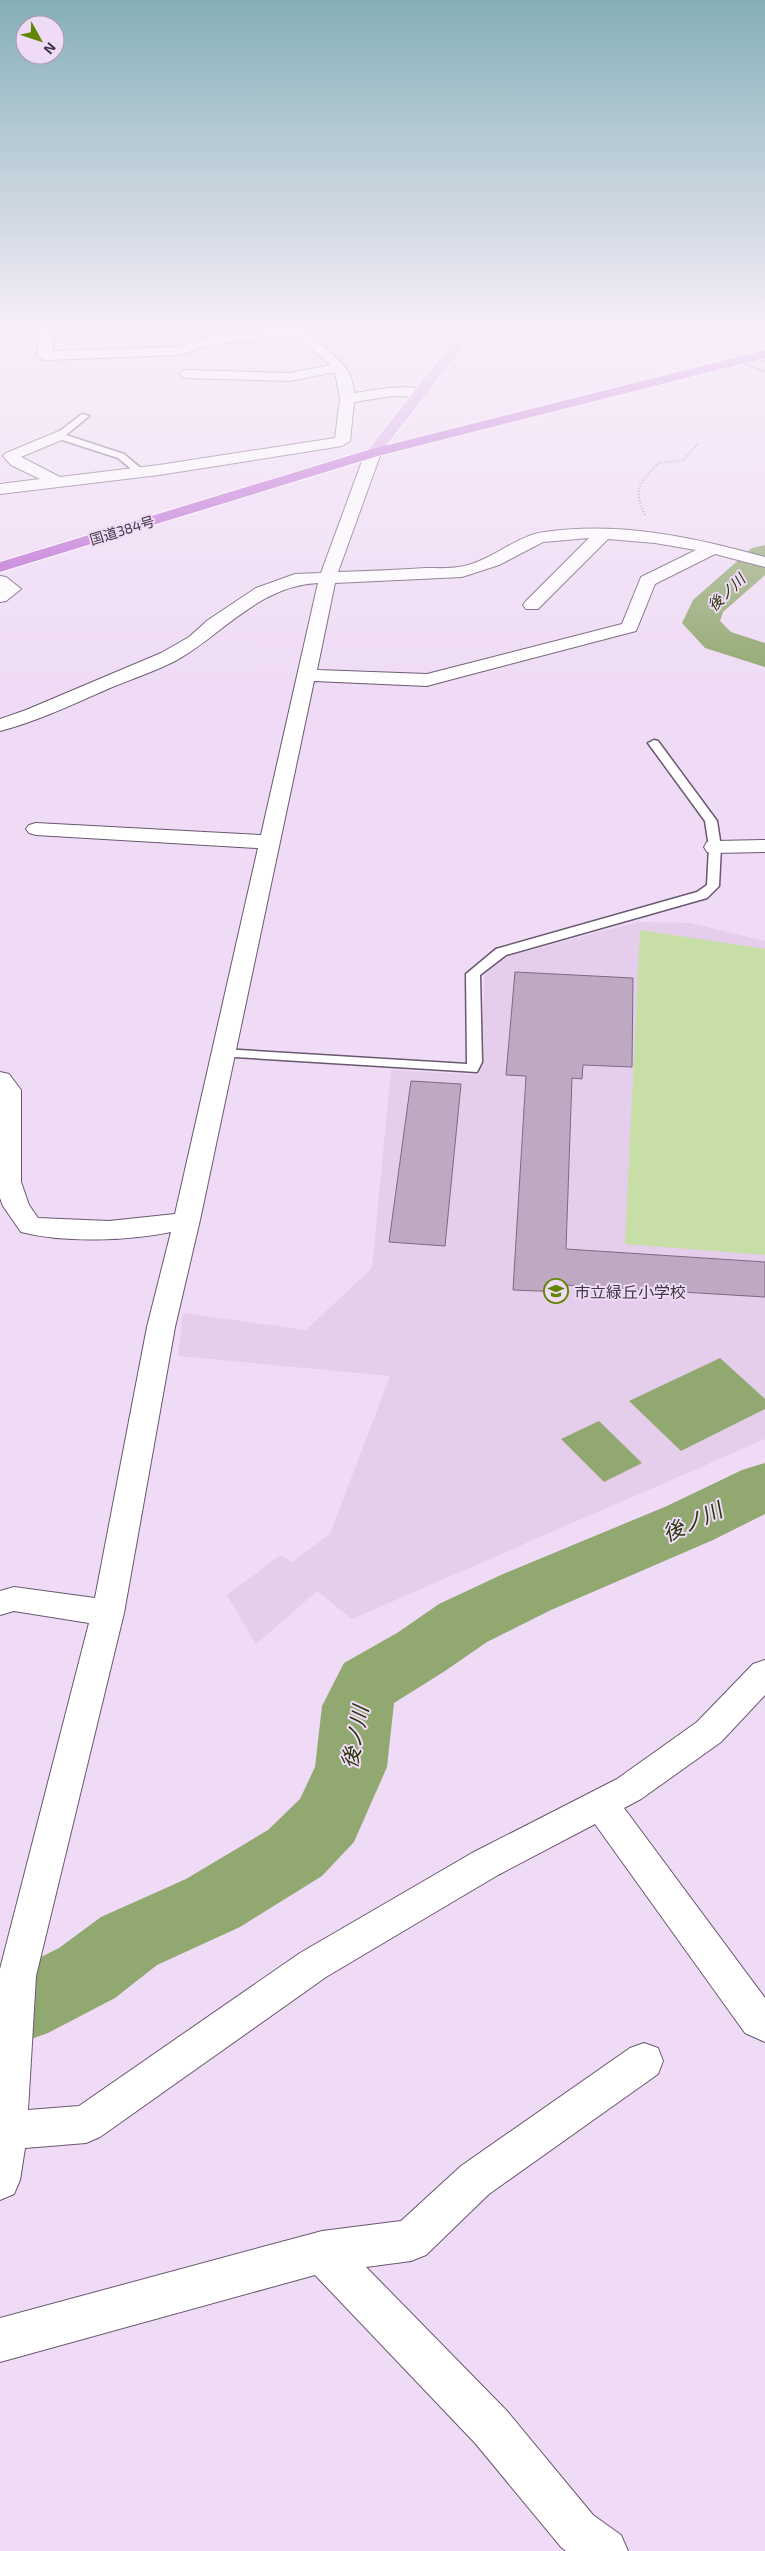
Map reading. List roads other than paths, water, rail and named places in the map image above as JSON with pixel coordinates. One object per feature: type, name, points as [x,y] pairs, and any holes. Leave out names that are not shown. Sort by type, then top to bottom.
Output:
[{"type":"highway","name":"国道384号","points":[[0,567],[393,448]]},
{"type":"main road","points":[[373,453],[377,448]]},
{"type":"street","points":[[0,448],[16,454]]},
{"type":"street","points":[[30,448],[11,456],[17,462],[58,482]]},
{"type":"street","points":[[0,489],[140,472],[296,448]]},
{"type":"street","points":[[0,2180],[6,2051],[17,1976],[108,1613],[160,1327],[187,1220],[328,576],[373,453]]},
{"type":"street","points":[[0,725],[33,714],[168,656],[194,641],[214,624],[262,592],[295,579],[328,576],[462,572],[478,568],[540,537],[582,534],[644,538],[714,548],[765,562]]},
{"type":"street","points":[[532,606],[602,535]]},
{"type":"street","points":[[306,675],[427,680],[630,627],[647,581],[714,548]]},
{"type":"street","points":[[0,581],[12,588],[0,597]]},
{"type":"street","points":[[36,829],[269,842]]},
{"type":"street","points":[[715,846],[765,846]]},
{"type":"street","points":[[0,1079],[9,1090],[4,1183],[16,1206],[30,1226],[91,1231],[158,1227],[187,1220]]},
{"type":"street","points":[[0,1603],[14,1600],[108,1613]]},
{"type":"street","points":[[3,2131],[86,2124],[313,1965],[485,1864],[629,1789],[709,1732],[765,1673]]},
{"type":"street","points":[[601,1804],[759,2021],[765,2024]]},
{"type":"street","points":[[0,2340],[322,2252],[411,2240],[475,2180],[644,2061]]},
{"type":"street","points":[[322,2252],[490,2427],[577,2531],[605,2551]]},
{"type":"lane","points":[[96,448],[121,456],[140,472]]},
{"type":"lane","points":[[223,1053],[472,1069],[475,1062],[472,974],[502,952],[702,895],[713,886],[715,846],[711,822],[654,743]]},
{"type":"waterway","name":"後ノ川","points":[[765,556],[706,608],[701,623],[718,640],[765,655]]},
{"type":"waterway","name":"後ノ川","points":[[0,2011],[20,2007],[87,1973],[129,1941],[213,1903],[295,1853],[328,1820],[351,1767],[357,1706],[369,1683],[421,1652],[463,1623],[527,1592],[690,1523],[765,1486]]},
{"type":"place","name":"市立緑丘小学校","points":[[556,1291]]}]
